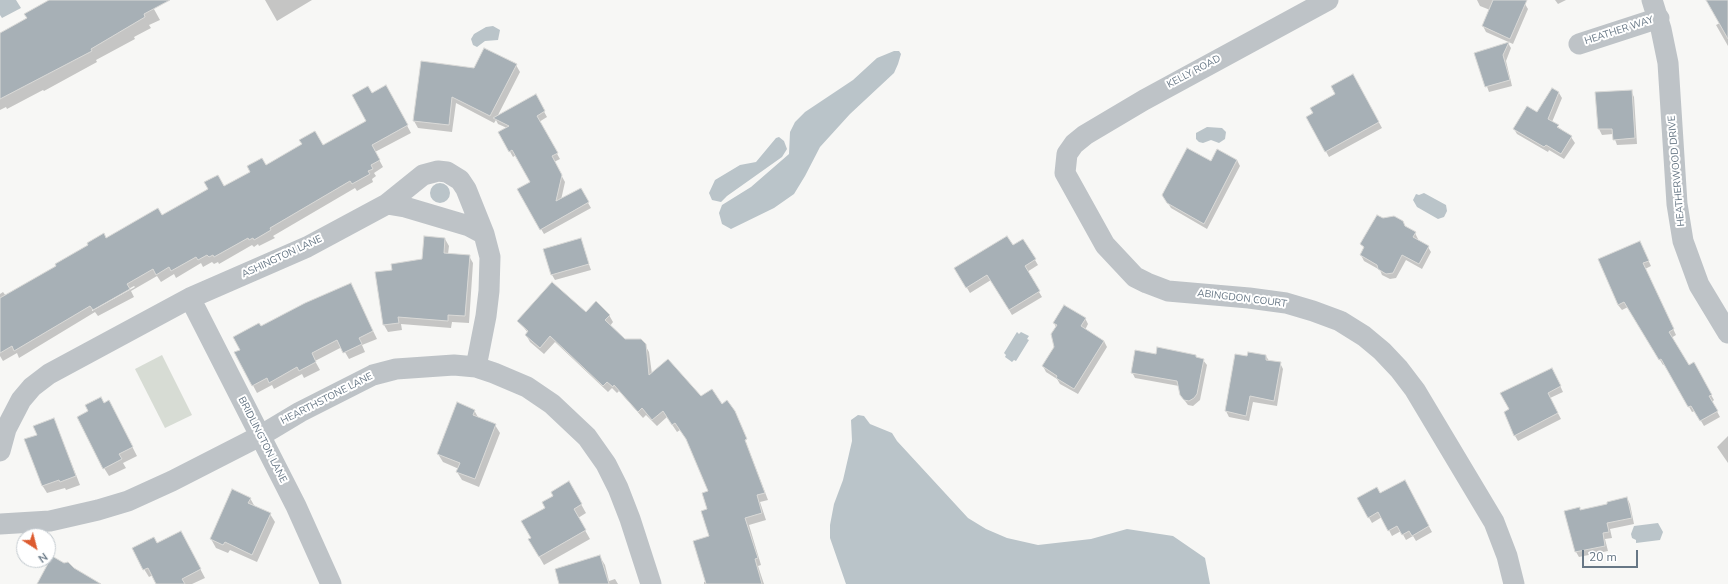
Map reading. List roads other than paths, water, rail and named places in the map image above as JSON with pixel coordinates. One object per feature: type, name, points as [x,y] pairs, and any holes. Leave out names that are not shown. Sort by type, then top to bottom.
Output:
[{"type":"street","name":"KELLY ROAD","points":[[1067,154],[1074,144],[1106,121],[1328,0]]},
{"type":"street","name":"HEATHER WAY","points":[[1579,44],[1656,9]]},
{"type":"street","name":"HEATHERWOOD DRIVE","points":[[1656,9],[1668,63],[1677,204],[1683,241],[1699,284],[1728,333]]},
{"type":"street","name":"ABINGDON COURT","points":[[1067,154],[1065,173],[1093,225],[1105,245],[1135,277],[1168,291],[1249,298],[1286,303],[1313,311],[1340,322],[1364,336],[1382,351],[1399,369],[1415,390],[1494,522],[1507,556],[1514,584]]},
{"type":"street","name":"ASHINGTON LANE","points":[[0,451],[13,413],[21,400],[39,382],[62,366],[190,298],[307,247],[387,204],[423,175],[430,172],[447,172],[460,180],[466,189],[484,234]]},
{"type":"street","points":[[387,204],[404,207],[469,226],[484,234],[490,257],[489,291],[486,316],[476,367]]},
{"type":"street","name":"BRIDLINGTON LANE","points":[[190,298],[315,545],[332,584]]},
{"type":"street","name":"HEARTHSTONE LANE","points":[[0,524],[50,521],[128,501],[172,481],[260,436],[300,412],[341,391],[386,371],[438,365],[476,367],[511,380],[541,396],[568,417],[587,437],[606,464],[618,488],[630,519],[651,584]]}]
